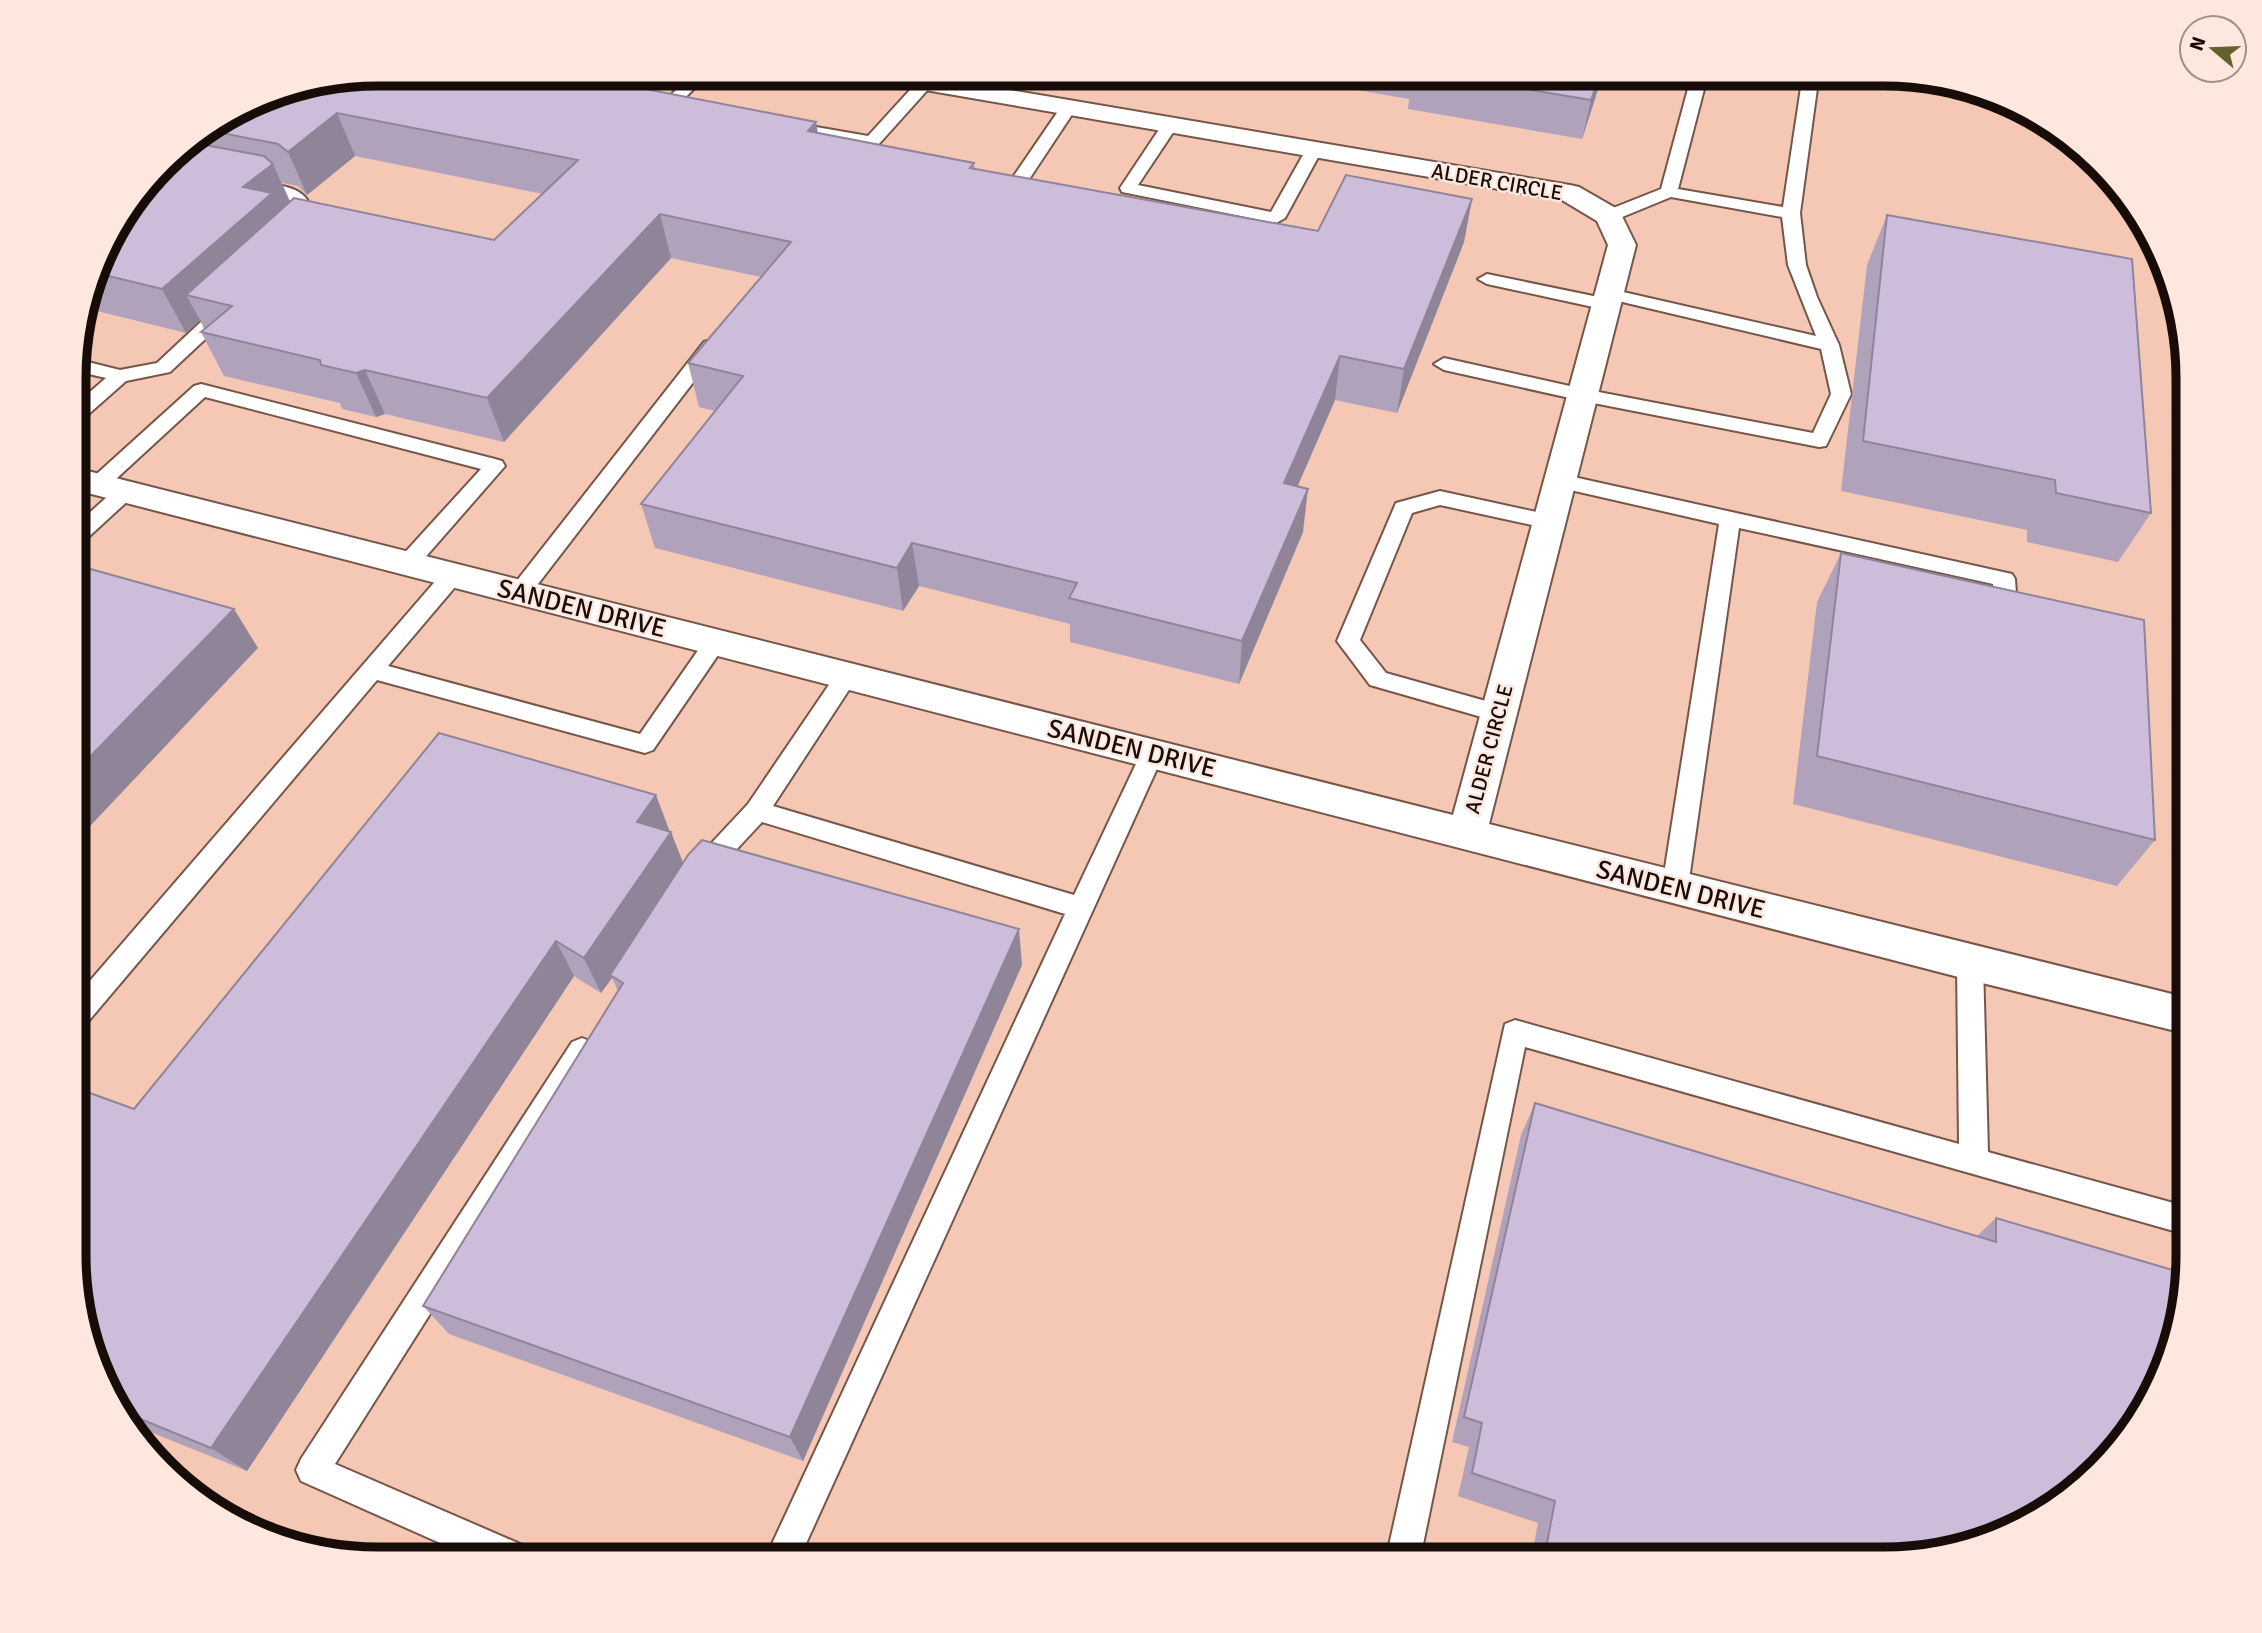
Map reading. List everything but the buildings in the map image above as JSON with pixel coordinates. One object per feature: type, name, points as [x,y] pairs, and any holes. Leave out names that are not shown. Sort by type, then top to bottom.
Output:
[{"type":"street","name":"ALDER CIRCLE","points":[[950,86],[1570,193],[1609,216],[1622,245],[1467,834]]},
{"type":"street","name":"SANDEN DRIVE","points":[[99,485],[1970,963],[2176,1013]]},
{"type":"lane","points":[[688,86],[668,106],[696,111]]},
{"type":"lane","points":[[777,125],[872,142],[895,86]]},
{"type":"lane","points":[[1669,191],[1697,86]]},
{"type":"lane","points":[[1444,364],[1583,395],[1819,441],[1841,394],[1829,345],[1806,296],[1791,232],[1791,213],[1809,86]]},
{"type":"lane","points":[[1007,199],[1069,107]]},
{"type":"lane","points":[[1170,125],[1128,188],[1276,218],[1314,150]]},
{"type":"lane","points":[[239,183],[291,193],[305,206],[309,233],[299,242]]},
{"type":"lane","points":[[1609,216],[1669,191],[1791,213]]},
{"type":"lane","points":[[1487,279],[1609,299],[1829,345]]},
{"type":"lane","points":[[86,368],[120,376],[163,368],[241,296]]},
{"type":"lane","points":[[520,592],[726,327]]},
{"type":"lane","points":[[86,406],[120,376]]},
{"type":"lane","points":[[86,514],[99,485],[201,390],[495,466],[407,564]]},
{"type":"lane","points":[[1560,481],[2004,579],[2008,635]]},
{"type":"lane","points":[[1499,713],[1378,679],[1348,641],[1403,508],[1440,498],[1550,522]]},
{"type":"lane","points":[[1675,887],[1730,519]]},
{"type":"lane","points":[[86,1004],[453,575]]},
{"type":"lane","points":[[372,670],[645,744],[716,642]]},
{"type":"lane","points":[[682,895],[757,811],[847,676]]},
{"type":"lane","points":[[788,1547],[1152,753]]},
{"type":"lane","points":[[757,811],[1082,908]]},
{"type":"lane","points":[[1970,963],[1974,1161]]},
{"type":"lane","points":[[488,1547],[312,1470],[599,1024]]},
{"type":"lane","points":[[1406,1547],[1515,1032],[2176,1218]]},
{"type":"shaded area","points":[[359,86],[1903,86],[1941,91],[1978,101],[2030,125],[2062,146],[2091,171],[2116,200],[2137,232],[2161,284],[2171,321],[2176,359],[2176,1274],[2166,1331],[2146,1384],[1902,1547],[359,1547],[321,1542],[284,1532],[232,1508],[200,1487],[171,1462],[146,1433],[125,1401],[101,1349],[91,1312],[86,1274],[86,359],[91,321],[101,284],[126,230]]}]
